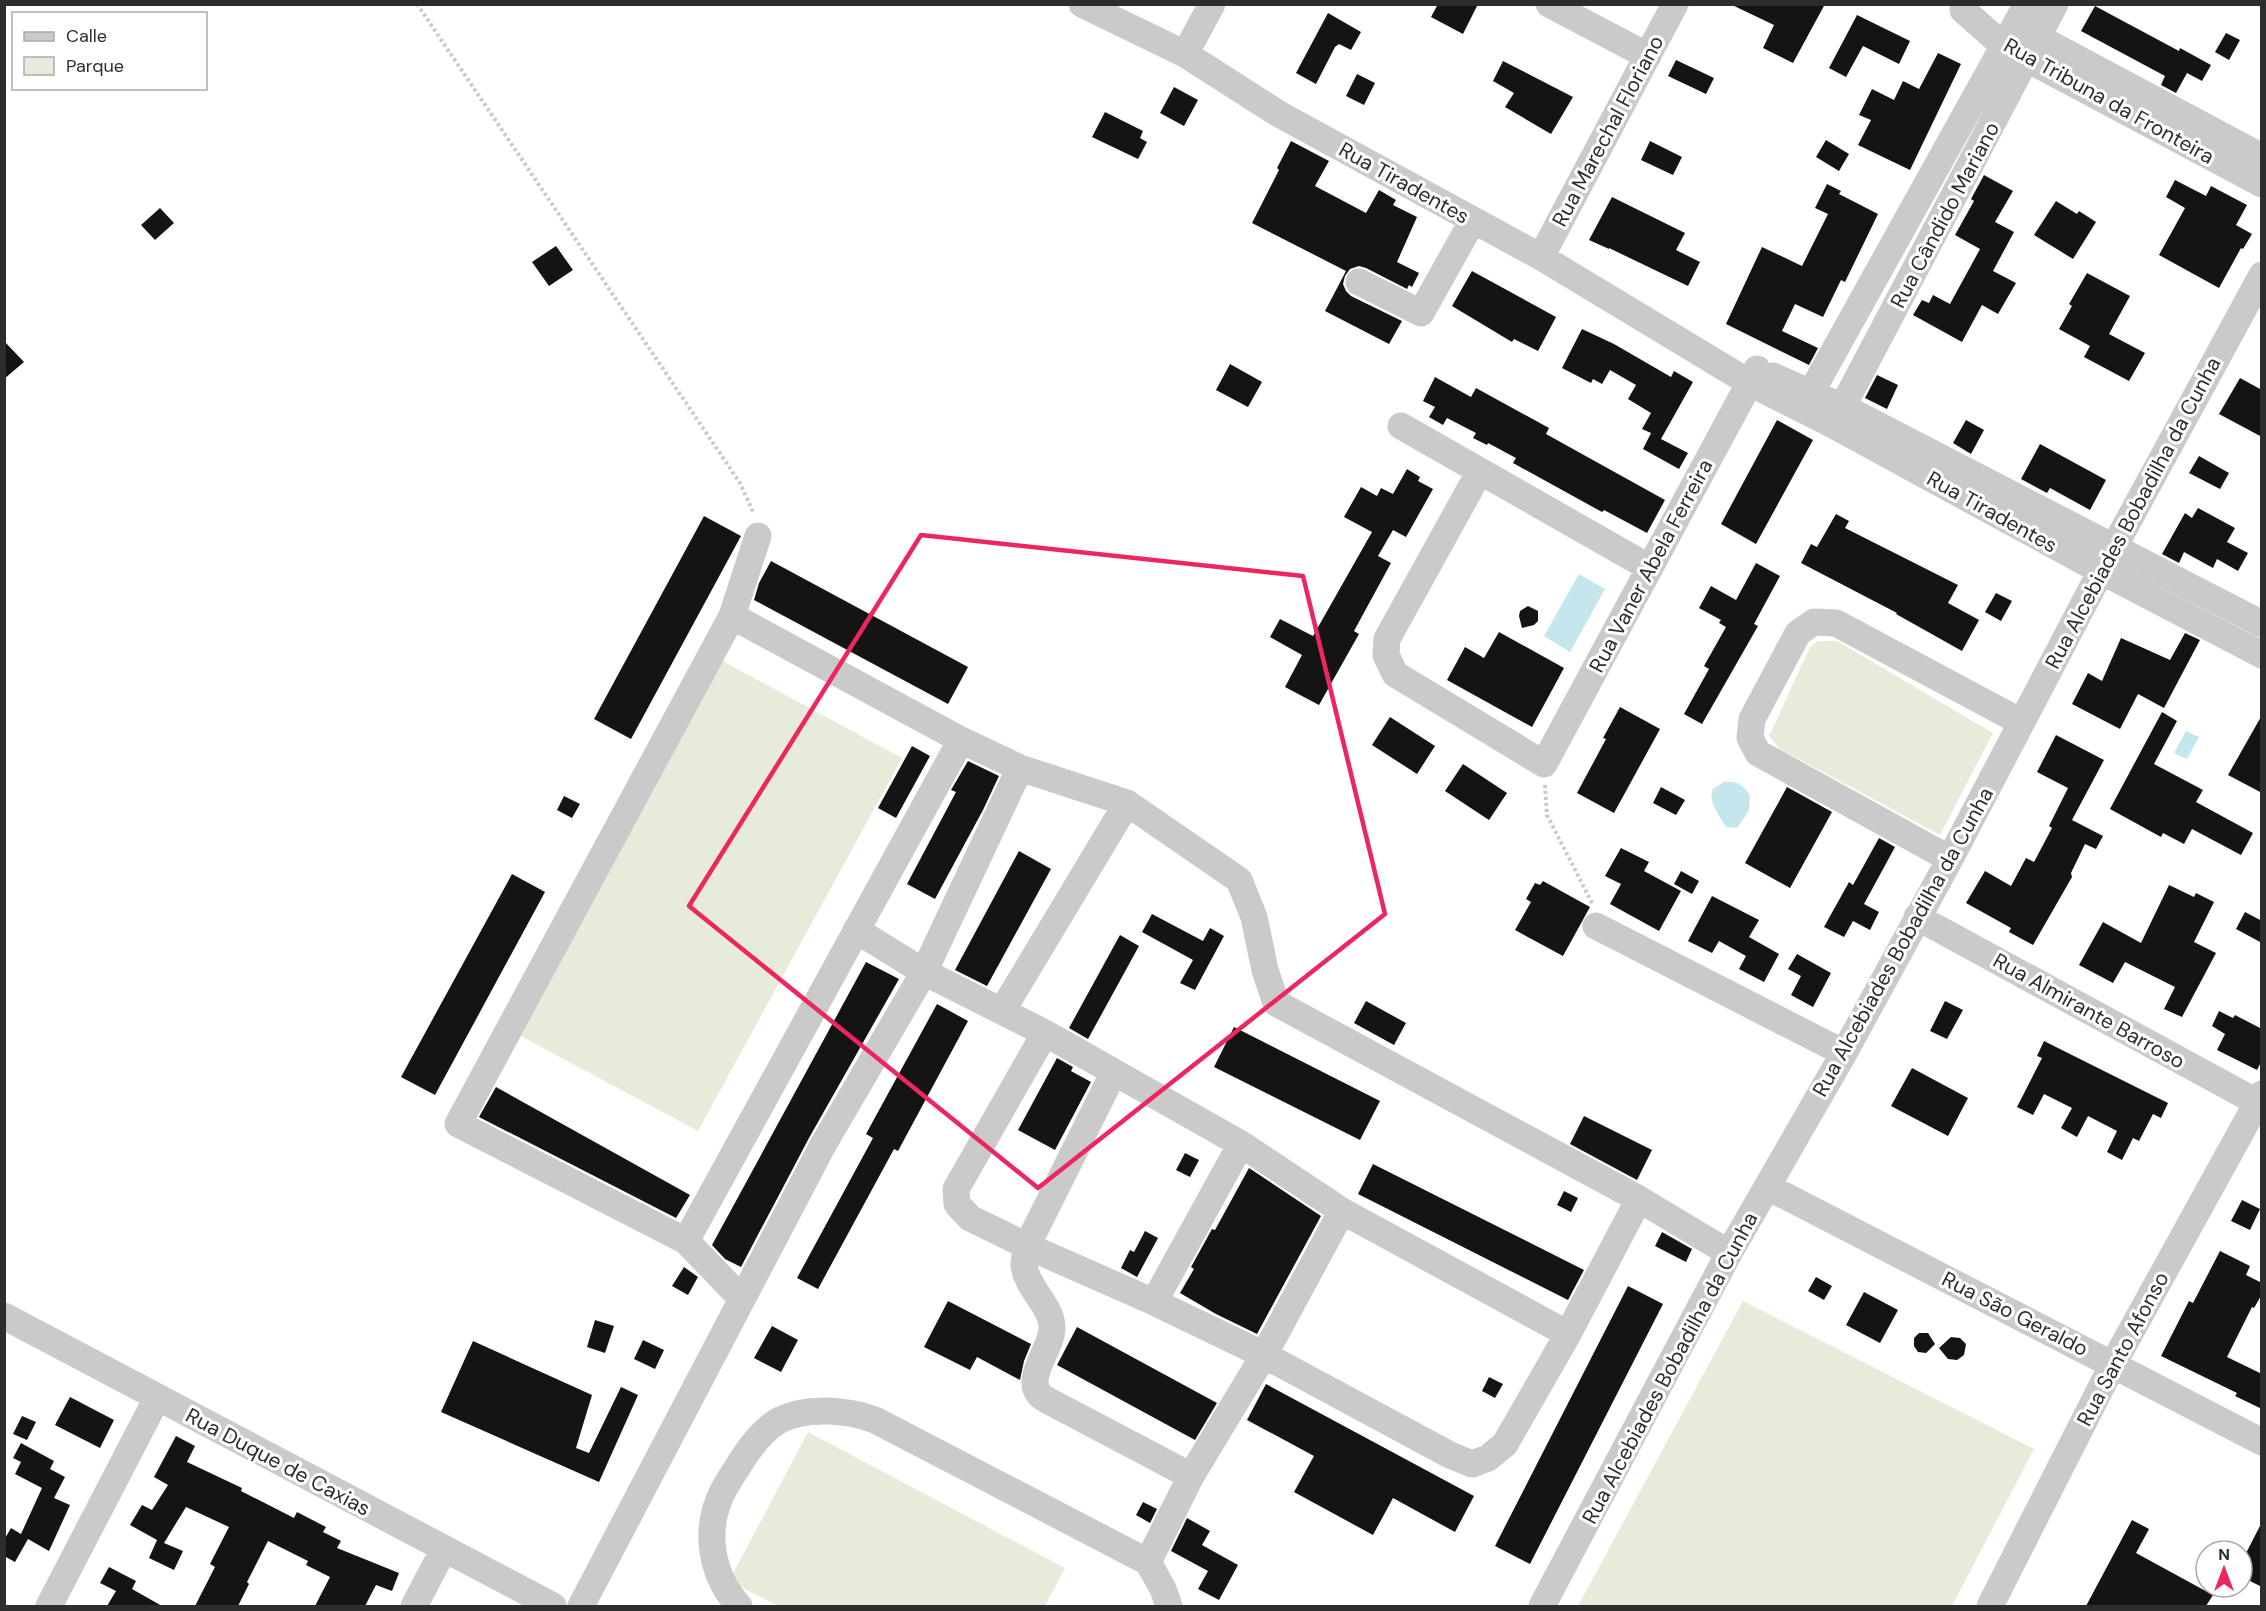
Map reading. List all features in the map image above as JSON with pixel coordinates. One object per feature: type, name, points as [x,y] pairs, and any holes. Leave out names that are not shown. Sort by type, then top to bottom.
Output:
[{"type":"street","name":"Rua Tiradentes","points":[[1082,4],[1185,54],[1279,114],[1541,257],[1723,368],[1753,376],[1806,400],[2114,548],[2262,624]]},
{"type":"street","points":[[1185,54],[1212,4]]},
{"type":"street","points":[[1549,4],[1648,56]]},
{"type":"street","name":"Rua Marechal Floriano","points":[[1541,257],[1675,4]]},
{"type":"street","name":"Rua Cândido Mariano","points":[[1806,400],[2023,35],[2055,4]]},
{"type":"street","name":"Rua Tribuna da Fronteira","points":[[1958,7],[2023,35],[2262,157]]},
{"type":"street","name":"Rua Cândido Mariano","points":[[1838,416],[2023,35]]},
{"type":"street","name":"Rua Tribuna da Fronteira","points":[[2023,35],[2262,184]]},
{"type":"street","points":[[1359,282],[1421,313],[1473,220]]},
{"type":"street","name":"Rua Alcebiades Bobadilha da Cunha","points":[[1542,1606],[1729,1253],[1844,1053],[1950,859],[2101,572],[2262,275]]},
{"type":"street","name":"Rua Vaner Abela Ferreira","points":[[1544,764],[1753,376]]},
{"type":"street","name":"Rua Tiradentes","points":[[1838,416],[2101,572],[2262,655]]},
{"type":"street","points":[[1401,426],[1650,568]]},
{"type":"street","points":[[1480,471],[1387,639],[1386,655],[1395,674],[1544,764]]},
{"type":"street","points":[[742,1299],[686,1241],[458,1124],[732,616],[759,536]]},
{"type":"street","points":[[732,616],[960,740],[1020,768],[1128,803],[1239,880],[1254,917],[1276,1003],[1639,1199],[1729,1253]]},
{"type":"street","points":[[1950,859],[1758,753],[1750,738],[1752,719],[1798,633],[1814,622],[1836,623],[2021,722]]},
{"type":"street","points":[[686,1241],[960,740]]},
{"type":"street","points":[[580,1606],[823,1145],[924,972],[1020,768]]},
{"type":"street","points":[[1002,1011],[1128,803]]},
{"type":"street","name":"Rua Almirante Barroso","points":[[1917,917],[2260,1101]]},
{"type":"street","points":[[1596,926],[1844,1053]]},
{"type":"street","points":[[856,930],[924,972],[1045,1033],[1241,1144],[1342,1211],[1568,1334]]},
{"type":"street","points":[[1045,1033],[956,1189],[957,1204],[960,1210],[970,1218],[1027,1246],[1154,1302],[1264,1355],[1450,1455],[1472,1464],[1488,1458],[1505,1444],[1568,1334],[1639,1199]]},
{"type":"street","points":[[1114,1072],[1027,1246],[1024,1266],[1052,1325],[1051,1337],[1034,1379],[1035,1389],[1038,1395],[1191,1476]]},
{"type":"street","name":"Rua Santo Afonso","points":[[1990,1606],[2113,1364],[2260,1101]]},
{"type":"street","points":[[1154,1302],[1241,1144]]},
{"type":"street","name":"Rua São Geraldo","points":[[1768,1187],[2262,1442]]},
{"type":"street","points":[[1148,1562],[1191,1476],[1264,1355],[1342,1211]]},
{"type":"street","name":"Rua Duque de Caxias","points":[[4,1316],[553,1606]]},
{"type":"street","points":[[49,1606],[157,1398]]},
{"type":"street","points":[[739,1606],[726,1592],[717,1573],[712,1550],[713,1522],[722,1493],[749,1449],[762,1434],[781,1419],[832,1410],[857,1413],[875,1420],[1148,1562],[1163,1589],[1169,1606]]},
{"type":"street","points":[[414,1606],[444,1549]]},
{"type":"path","points":[[417,4],[740,483],[752,508],[759,536]]},
{"type":"path","points":[[1544,764],[1547,815],[1593,904],[1596,926]]},
{"type":"highlighted area","points":[[921,535],[1303,576],[1385,914],[1038,1188],[689,906]]},
{"type":"green space","points":[[1818,641],[1837,641],[1993,733],[1940,835],[1780,749],[1767,733],[1770,734],[1810,647]]},
{"type":"green space","points":[[717,658],[902,758],[698,1131],[513,1032]]},
{"type":"green space","points":[[1743,1301],[2034,1449],[1952,1606],[1578,1606]]},
{"type":"green space","points":[[808,1432],[1065,1568],[1045,1606],[778,1606],[729,1581]]},
{"type":"water","points":[[1579,574],[1605,589],[1570,652],[1544,636]]},
{"type":"water","points":[[2186,731],[2199,737],[2187,759],[2174,753]]},
{"type":"water","points":[[1724,782],[1739,784],[1750,795],[1749,811],[1737,828],[1726,827],[1713,804],[1713,789]]},
{"type":"building","points":[[1438,4],[1478,4],[1463,34],[1431,17]]},
{"type":"building","points":[[1730,4],[1825,4],[1793,63],[1763,48],[1774,25]]},
{"type":"building","points":[[2095,6],[2179,51],[2180,48],[2211,65],[2202,81],[2187,73],[2176,93],[2161,85],[2165,76],[2081,31]]},
{"type":"building","points":[[1328,13],[1361,32],[1351,50],[1339,44],[1335,47],[1316,84],[1296,73]]},
{"type":"building","points":[[1857,15],[1910,41],[1899,64],[1863,46],[1846,77],[1829,68]]},
{"type":"building","points":[[2226,33],[2240,40],[2229,60],[2215,52]]},
{"type":"building","points":[[1938,53],[1961,64],[1910,170],[1858,145],[1871,120],[1859,115],[1872,89],[1894,100],[1903,81],[1919,89]]},
{"type":"building","points":[[1676,60],[1714,78],[1706,94],[1668,76]]},
{"type":"building","points":[[1503,61],[1573,97],[1551,134],[1505,107],[1514,93],[1493,81]]},
{"type":"building","points":[[1357,74],[1375,83],[1364,105],[1346,96]]},
{"type":"building","points":[[1174,87],[1198,100],[1184,126],[1160,113]]},
{"type":"building","points":[[1105,112],[1143,131],[1140,138],[1147,142],[1138,159],[1092,137]]},
{"type":"building","points":[[1826,140],[1849,154],[1839,171],[1816,157]]},
{"type":"building","points":[[1291,141],[1329,161],[1315,186],[1366,213],[1379,190],[1396,200],[1393,205],[1417,217],[1397,262],[1419,273],[1412,287],[1409,285],[1407,289],[1359,266],[1350,269],[1343,284],[1351,296],[1402,321],[1389,344],[1325,311],[1346,271],[1252,223]]},
{"type":"building","points":[[1650,141],[1682,157],[1673,175],[1641,160]]},
{"type":"building","points":[[1984,175],[2013,191],[1995,222],[2014,232],[1993,271],[2016,283],[1998,314],[1982,305],[1962,342],[1913,315],[1922,300],[1929,303],[1933,295],[1950,304],[1980,249],[1955,235],[1974,201],[1971,199]]},
{"type":"building","points":[[2175,180],[2206,196],[2211,186],[2247,205],[2236,225],[2252,234],[2243,249],[2241,248],[2219,288],[2159,255],[2185,208],[2166,197]]},
{"type":"building","points":[[1827,184],[1841,191],[1839,194],[1878,214],[1845,282],[1841,280],[1823,317],[1795,304],[1782,331],[1818,348],[1809,365],[1726,324],[1762,247],[1802,266],[1828,214],[1815,208]]},
{"type":"building","points":[[1612,197],[1685,233],[1676,250],[1700,262],[1688,286],[1589,240]]},
{"type":"building","points":[[2056,201],[2077,214],[2079,211],[2096,222],[2073,259],[2034,235]]},
{"type":"building","points":[[160,208],[174,223],[155,240],[141,225]]},
{"type":"building","points":[[556,246],[573,270],[549,286],[532,262]]},
{"type":"building","points":[[1472,271],[1556,317],[1538,351],[1514,339],[1512,342],[1452,306]]},
{"type":"building","points":[[2087,273],[2130,296],[2109,334],[2145,353],[2129,381],[2084,357],[2090,346],[2059,329],[2072,306],[2069,304]]},
{"type":"building","points":[[1582,329],[1614,344],[1671,377],[1674,371],[1693,382],[1661,439],[1688,453],[1679,469],[1643,449],[1651,433],[1642,429],[1651,413],[1628,399],[1636,385],[1610,370],[1602,384],[1593,379],[1591,383],[1562,368]]},
{"type":"building","points":[[4,341],[24,362],[4,379]]},
{"type":"building","points":[[1230,364],[1262,382],[1248,407],[1216,390]]},
{"type":"building","points":[[1877,375],[1898,385],[1887,409],[1865,398]]},
{"type":"building","points":[[1435,377],[1471,397],[1476,388],[1549,428],[1546,434],[1665,500],[1647,533],[1604,510],[1602,512],[1513,463],[1516,458],[1473,438],[1476,433],[1447,418],[1443,425],[1429,417],[1435,407],[1423,401]]},
{"type":"building","points":[[2240,378],[2262,390],[2262,437],[2219,414]]},
{"type":"building","points":[[1777,420],[1813,440],[1756,544],[1721,524]]},
{"type":"building","points":[[1966,420],[1984,430],[1971,454],[1953,443]]},
{"type":"building","points":[[2040,444],[2106,480],[2090,510],[2050,488],[2047,493],[2021,479]]},
{"type":"building","points":[[2199,456],[2229,473],[2220,489],[2189,473]]},
{"type":"building","points":[[1407,469],[1420,477],[1418,481],[1433,489],[1406,537],[1393,530],[1378,556],[1391,563],[1354,631],[1359,634],[1319,705],[1285,687],[1302,655],[1270,637],[1280,619],[1313,636],[1372,532],[1344,517],[1361,487],[1377,496],[1381,488],[1393,494]]},
{"type":"building","points":[[2198,508],[2235,528],[2227,542],[2248,553],[2238,571],[2217,559],[2213,568],[2184,552],[2179,563],[2162,554],[2185,513],[2192,518]]},
{"type":"building","points":[[1836,514],[1849,521],[1845,528],[1958,585],[1948,603],[1979,620],[1962,651],[1897,613],[1801,563],[1811,544],[1817,547]]},
{"type":"building","points":[[704,516],[741,536],[631,739],[594,719]]},
{"type":"building","points":[[771,561],[968,667],[948,704],[754,600],[759,583]]},
{"type":"building","points":[[1756,563],[1780,576],[1754,624],[1758,626],[1702,724],[1684,714],[1709,669],[1704,666],[1726,627],[1719,623],[1721,620],[1699,608],[1711,586],[1736,600]]},
{"type":"building","points":[[1996,593],[2012,601],[2001,621],[1985,612]]},
{"type":"building","points":[[1528,606],[1538,611],[1538,621],[1534,625],[1522,628],[1520,611]]},
{"type":"building","points":[[1499,632],[1564,668],[1532,727],[1447,680],[1465,647],[1484,658]]},
{"type":"building","points":[[2185,633],[2200,640],[2164,708],[2138,694],[2120,729],[2072,704],[2088,673],[2102,681],[2121,638],[2170,660]]},
{"type":"building","points":[[1620,707],[1660,729],[1614,813],[1577,793]]},
{"type":"building","points":[[2162,712],[2177,721],[2154,764],[2203,790],[2196,802],[2253,833],[2241,855],[2192,829],[2184,844],[2163,833],[2161,837],[2110,809]]},
{"type":"building","points":[[2262,715],[2262,793],[2228,775]]},
{"type":"building","points":[[1390,717],[1435,746],[1417,774],[1372,745]]},
{"type":"building","points":[[2056,735],[2104,760],[2072,820],[2103,836],[2096,849],[2085,844],[2071,873],[2072,877],[2033,945],[2009,932],[2011,928],[1966,903],[1985,871],[2011,886],[2026,858],[2034,862],[2052,828],[2049,826],[2068,788],[2037,772]]},
{"type":"building","points":[[912,746],[930,756],[896,818],[878,808]]},
{"type":"building","points":[[968,761],[999,776],[935,899],[907,884],[956,792],[951,790]]},
{"type":"building","points":[[1463,764],[1507,793],[1489,820],[1445,791]]},
{"type":"building","points":[[1661,787],[1685,800],[1676,815],[1653,803]]},
{"type":"building","points":[[1787,787],[1832,812],[1790,888],[1745,863]]},
{"type":"building","points":[[564,796],[580,804],[572,818],[557,810]]},
{"type":"building","points":[[1879,838],[1895,847],[1864,904],[1879,912],[1870,930],[1853,921],[1844,937],[1824,927],[1849,882],[1853,885]]},
{"type":"building","points":[[1621,848],[1649,862],[1644,871],[1681,891],[1659,931],[1610,904],[1621,884],[1605,876]]},
{"type":"building","points":[[1019,851],[1051,869],[987,986],[955,970]]},
{"type":"building","points":[[1681,871],[1699,881],[1692,894],[1674,884]]},
{"type":"building","points":[[512,874],[545,892],[435,1095],[401,1077]]},
{"type":"building","points":[[1543,881],[1590,907],[1563,956],[1515,930],[1531,902],[1526,899],[1535,883],[1540,885]]},
{"type":"building","points":[[2169,885],[2194,897],[2196,893],[2214,902],[2194,942],[2216,953],[2182,1017],[2164,1009],[2175,987],[2125,962],[2113,983],[2079,965],[2103,922],[2141,943]]},
{"type":"building","points":[[1712,896],[1759,920],[1749,937],[1779,954],[1764,982],[1739,969],[1746,956],[1719,941],[1712,953],[1688,941]]},
{"type":"building","points":[[2245,912],[2262,921],[2262,943],[2236,929]]},
{"type":"building","points":[[1152,914],[1203,941],[1210,928],[1224,936],[1195,990],[1180,983],[1193,960],[1142,932]]},
{"type":"building","points":[[1120,935],[1139,946],[1088,1039],[1069,1028]]},
{"type":"building","points":[[1797,954],[1831,973],[1813,1007],[1791,995],[1801,976],[1788,969]]},
{"type":"building","points":[[866,962],[899,979],[809,1138],[741,1267],[725,1259],[712,1245]]},
{"type":"building","points":[[1366,1001],[1406,1023],[1394,1045],[1354,1023]]},
{"type":"building","points":[[1945,1001],[1963,1010],[1947,1039],[1930,1031]]},
{"type":"building","points":[[937,1004],[968,1021],[898,1151],[894,1149],[818,1289],[797,1278],[873,1138],[866,1134]]},
{"type":"building","points":[[2219,1011],[2233,1018],[2235,1015],[2262,1029],[2262,1060],[2257,1070],[2217,1050],[2225,1034],[2212,1026]]},
{"type":"building","points":[[1234,1027],[1380,1101],[1360,1140],[1214,1067]]},
{"type":"building","points":[[2044,1041],[2168,1103],[2161,1118],[2153,1114],[2139,1141],[2133,1138],[2122,1160],[2107,1152],[2117,1131],[2088,1116],[2077,1137],[2061,1128],[2072,1108],[2044,1094],[2033,1115],[2017,1107],[2042,1058],[2037,1056]]},
{"type":"building","points":[[1057,1058],[1073,1067],[1071,1071],[1091,1082],[1055,1150],[1018,1130]]},
{"type":"building","points":[[1912,1068],[1968,1098],[1948,1136],[1891,1106]]},
{"type":"building","points":[[496,1087],[690,1195],[676,1218],[479,1117]]},
{"type":"building","points":[[1584,1116],[1652,1150],[1637,1180],[1570,1144]]},
{"type":"building","points":[[1185,1153],[1199,1160],[1190,1177],[1176,1170]]},
{"type":"building","points":[[1373,1164],[1584,1270],[1568,1300],[1358,1194]]},
{"type":"building","points":[[1249,1168],[1321,1216],[1257,1334],[1180,1293],[1194,1269],[1191,1267],[1212,1229],[1215,1230]]},
{"type":"building","points":[[1564,1191],[1578,1198],[1571,1212],[1557,1205]]},
{"type":"building","points":[[2242,1200],[2260,1209],[2250,1230],[2231,1221]]},
{"type":"building","points":[[1145,1231],[1158,1238],[1137,1277],[1121,1268],[1130,1250],[1134,1252]]},
{"type":"building","points":[[1662,1232],[1692,1249],[1686,1262],[1655,1246]]},
{"type":"building","points":[[2220,1251],[2250,1266],[2246,1275],[2262,1283],[2262,1294],[2254,1308],[2252,1307],[2227,1357],[2262,1374],[2262,1409],[2235,1396],[2237,1393],[2161,1356],[2189,1301],[2193,1303]]},
{"type":"building","points":[[684,1267],[698,1277],[688,1295],[672,1286]]},
{"type":"building","points":[[1816,1277],[1832,1286],[1824,1300],[1808,1291]]},
{"type":"building","points":[[1628,1286],[1663,1304],[1530,1564],[1495,1546]]},
{"type":"building","points":[[1864,1292],[1898,1310],[1880,1343],[1846,1325]]},
{"type":"building","points":[[948,1301],[1031,1344],[1020,1380],[977,1357],[970,1370],[924,1347]]},
{"type":"building","points":[[595,1320],[614,1326],[605,1353],[587,1347]]},
{"type":"building","points":[[772,1326],[798,1340],[781,1372],[754,1358]]},
{"type":"building","points":[[1077,1327],[1217,1403],[1195,1440],[1057,1365]]},
{"type":"building","points":[[1919,1333],[1928,1333],[1935,1344],[1926,1353],[1918,1352],[1914,1346],[1914,1338]]},
{"type":"building","points":[[1951,1337],[1960,1338],[1966,1344],[1964,1355],[1957,1360],[1948,1359],[1939,1348]]},
{"type":"building","points":[[643,1340],[664,1350],[655,1369],[634,1359]]},
{"type":"building","points":[[473,1341],[592,1395],[576,1448],[589,1453],[621,1387],[638,1395],[599,1482],[441,1412]]},
{"type":"building","points":[[1489,1377],[1503,1384],[1495,1398],[1482,1391]]},
{"type":"building","points":[[1266,1384],[1474,1496],[1455,1532],[1393,1498],[1373,1535],[1294,1492],[1314,1456],[1247,1420]]},
{"type":"building","points":[[70,1397],[114,1420],[100,1448],[55,1425]]},
{"type":"building","points":[[22,1416],[36,1422],[27,1440],[13,1434]]},
{"type":"building","points":[[176,1436],[195,1446],[187,1462],[242,1488],[241,1491],[294,1518],[297,1512],[326,1527],[323,1532],[341,1541],[337,1548],[399,1573],[392,1591],[376,1585],[365,1606],[315,1606],[330,1577],[306,1565],[308,1561],[268,1541],[247,1582],[249,1584],[238,1606],[195,1606],[215,1567],[210,1564],[229,1527],[186,1507],[164,1543],[183,1551],[174,1570],[149,1558],[157,1540],[130,1525],[142,1505],[152,1510],[168,1485],[154,1477]]},
{"type":"building","points":[[21,1443],[54,1461],[50,1469],[65,1477],[54,1498],[70,1505],[49,1551],[28,1539],[15,1562],[4,1556],[4,1540],[11,1528],[21,1534],[42,1488],[15,1474],[21,1462],[13,1458]]},
{"type":"building","points":[[1143,1502],[1157,1509],[1150,1523],[1136,1515]]},
{"type":"building","points":[[1187,1518],[1210,1531],[1202,1545],[1238,1565],[1219,1600],[1198,1589],[1208,1571],[1171,1551]]},
{"type":"building","points":[[2132,1520],[2149,1529],[2136,1553],[2194,1585],[2194,1599],[2210,1599],[2206,1606],[2086,1606]]},
{"type":"building","points":[[2262,1522],[2262,1587],[2254,1583],[2253,1539]]},
{"type":"building","points":[[109,1567],[136,1581],[132,1589],[162,1606],[107,1606],[116,1591],[100,1583]]}]
